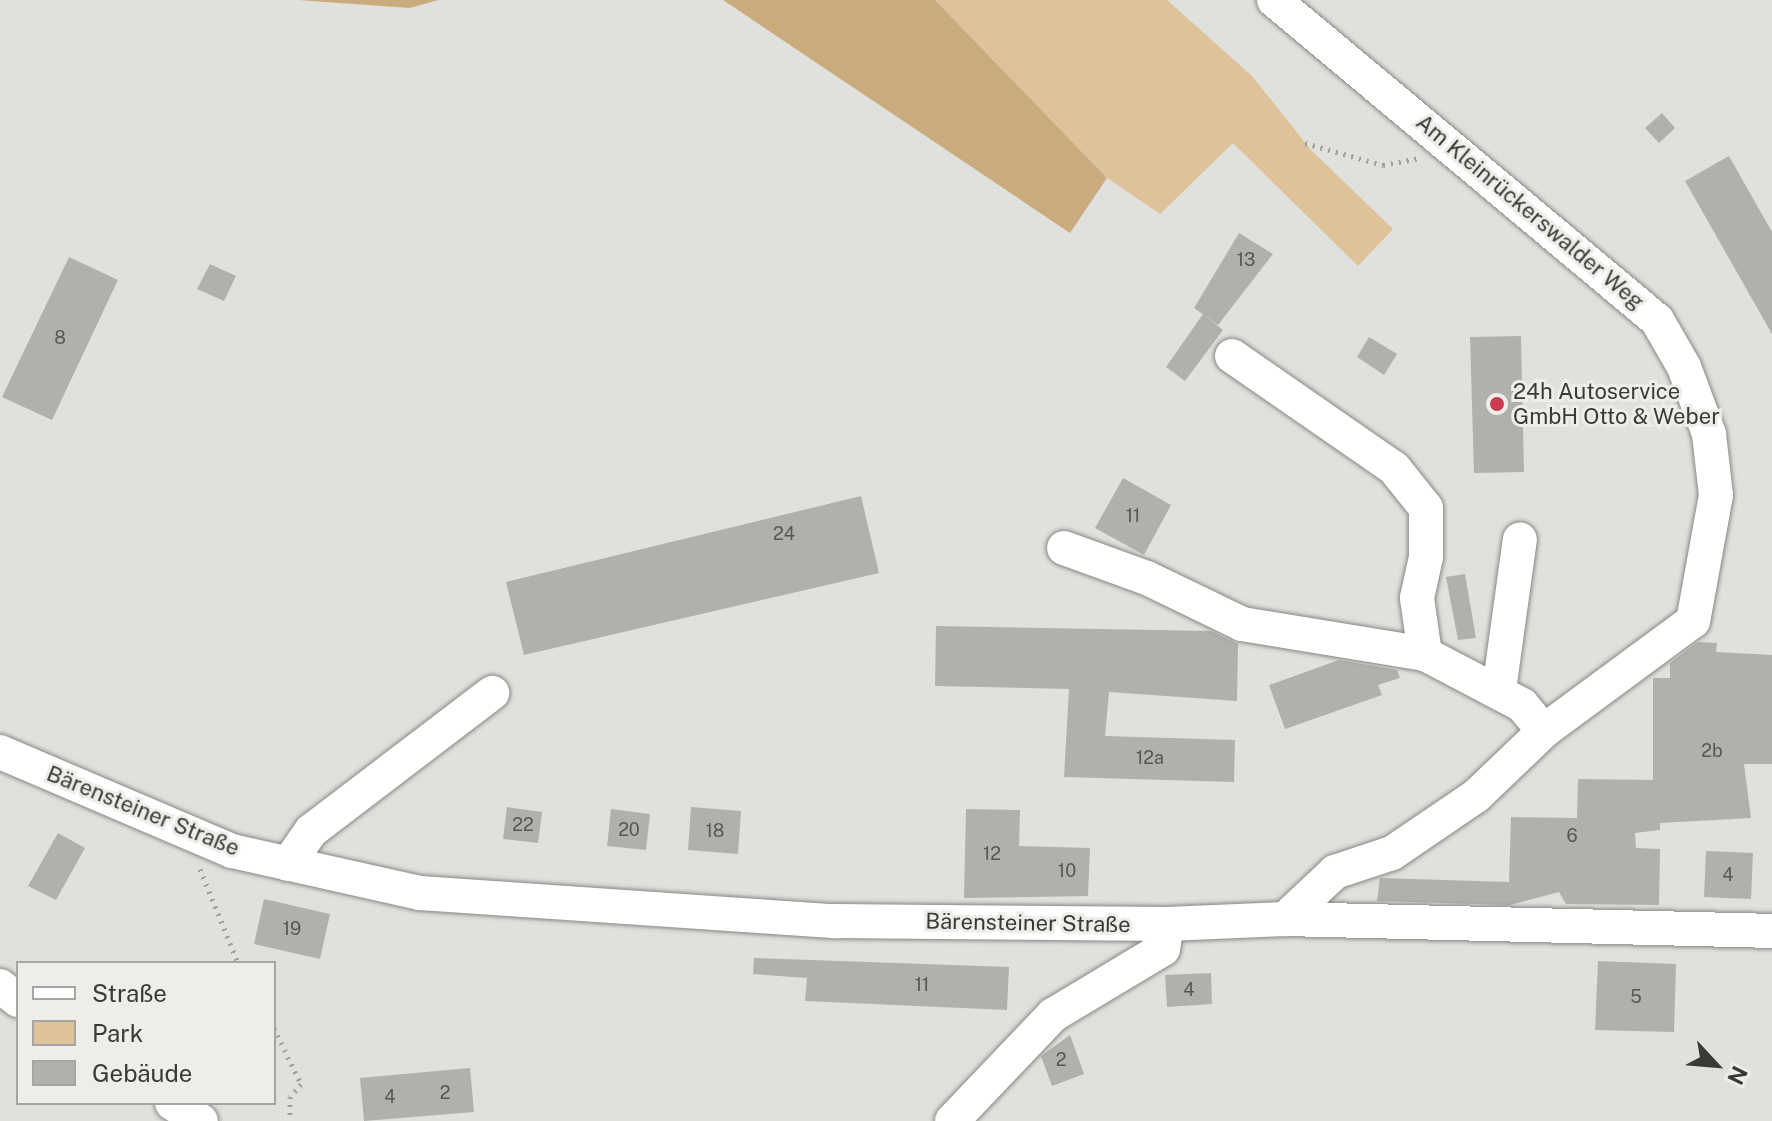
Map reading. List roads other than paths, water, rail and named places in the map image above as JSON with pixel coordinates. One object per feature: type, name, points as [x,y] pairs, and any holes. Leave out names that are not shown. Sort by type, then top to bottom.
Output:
[{"type":"street","name":"Am Kleinrückerswalder Weg","points":[[1274,0],[1657,320],[1684,367],[1709,434],[1716,495],[1693,621],[1544,731],[1476,796],[1392,853],[1335,872],[1285,919]]},
{"type":"street","points":[[1232,356],[1394,468],[1426,508],[1426,557],[1417,598],[1425,654]]},
{"type":"street","points":[[1499,690],[1520,539]]},
{"type":"street","points":[[1064,548],[1242,624],[1425,654],[1499,690],[1522,705],[1544,731]]},
{"type":"street","points":[[288,864],[311,831],[492,693]]},
{"type":"street","name":"Bärensteiner Straße","points":[[0,752],[185,831],[288,864],[436,894],[836,921],[1167,924],[1285,919],[1772,931]]},
{"type":"street","points":[[952,1121],[1053,1015],[1163,949],[1167,924]]},
{"type":"street","points":[[0,986],[16,998]]},
{"type":"street","points":[[175,1105],[201,1121]]},
{"type":"place","name":"24h Autoservice GmbH Otto & Weber","points":[[1497,404]]}]
